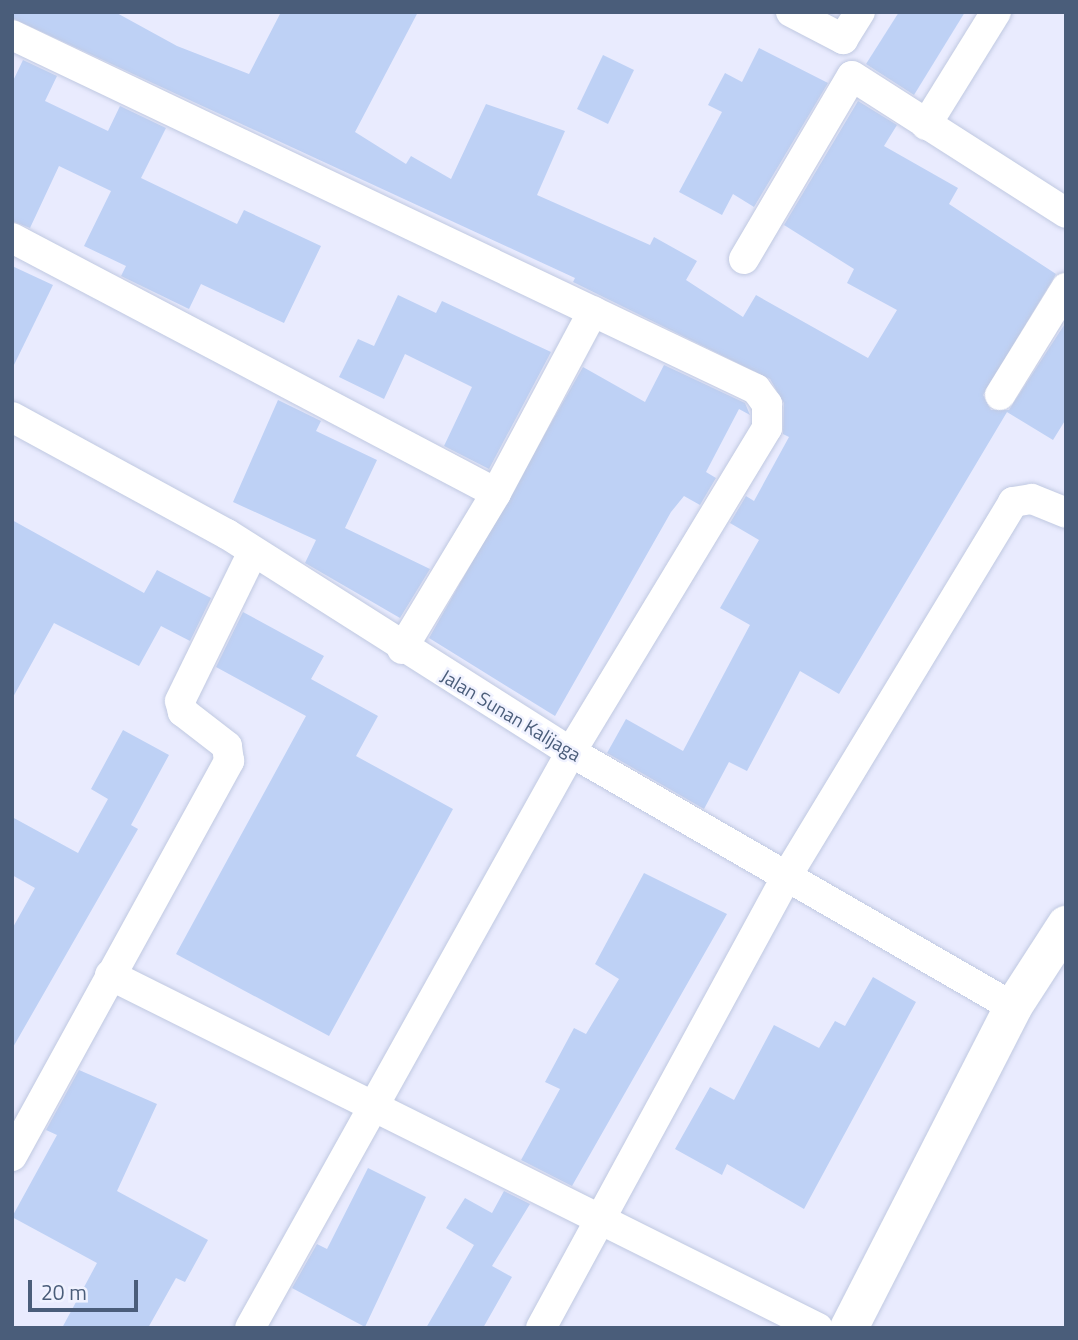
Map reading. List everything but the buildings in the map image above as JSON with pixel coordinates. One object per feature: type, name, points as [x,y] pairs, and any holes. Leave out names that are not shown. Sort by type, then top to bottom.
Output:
[{"type":"main road","points":[[849,1328],[1013,1007],[1066,925]]},
{"type":"street","points":[[791,12],[843,39],[860,12]]},
{"type":"street","points":[[926,125],[996,12]]},
{"type":"street","points":[[12,35],[755,389],[768,416],[767,428],[571,752],[250,1328]]},
{"type":"street","points":[[744,260],[852,76],[1066,213]]},
{"type":"street","points":[[12,238],[496,493]]},
{"type":"street","points":[[1000,394],[1066,288]]},
{"type":"street","points":[[401,649],[496,493],[593,311]]},
{"type":"street","name":"Jalan Sunan Kalijaga","points":[[12,417],[253,552],[401,649],[571,752],[788,874],[1013,1007]]},
{"type":"street","points":[[541,1328],[597,1220],[788,874],[1013,502],[1032,499],[1066,513]]},
{"type":"street","points":[[12,1156],[229,761],[227,746],[183,712],[180,701],[253,552]]},
{"type":"street","points":[[110,975],[818,1328]]}]
